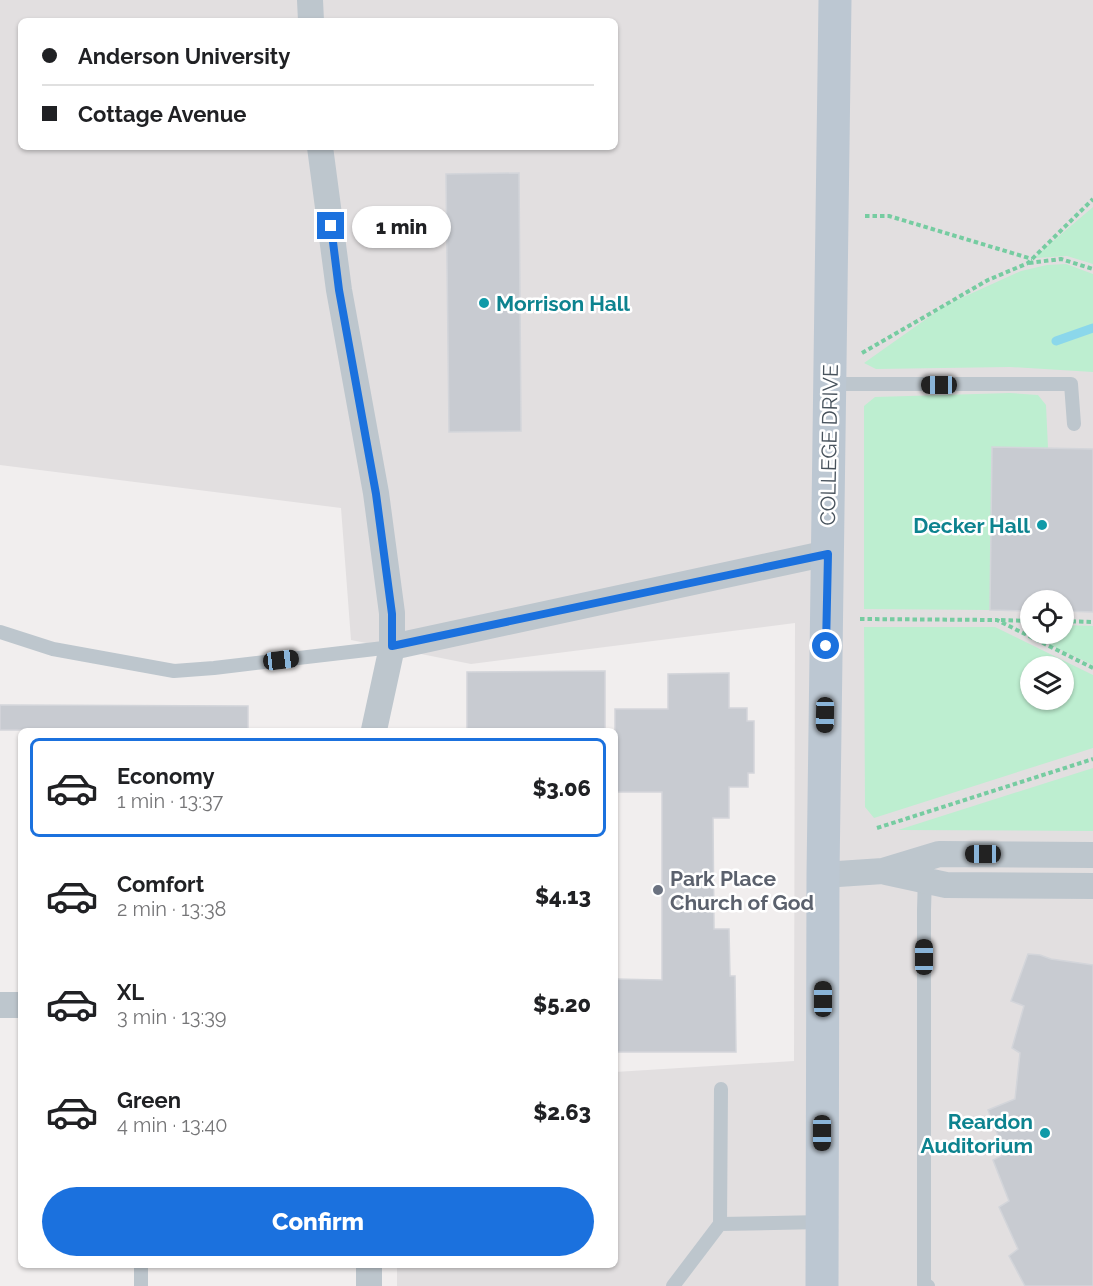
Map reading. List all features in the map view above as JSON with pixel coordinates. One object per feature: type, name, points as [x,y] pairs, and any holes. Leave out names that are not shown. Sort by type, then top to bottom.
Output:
[{"type":"street","points":[[310,0],[311,18]]},
{"type":"street","name":"COLLEGE DRIVE","points":[[822,1286],[823,875],[836,0]]},
{"type":"street","points":[[320,150],[339,290],[376,494],[392,614],[392,646],[374,728]]},
{"type":"street","points":[[392,646],[828,554]]},
{"type":"street","points":[[925,869],[939,854],[1093,855]]},
{"type":"street","points":[[823,875],[925,869],[946,885],[1093,886]]},
{"type":"street","points":[[0,1005],[18,1005]]},
{"type":"street","points":[[369,1268],[369,1286]]},
{"type":"lane","points":[[830,384],[1071,384],[1074,424]]},
{"type":"lane","points":[[0,633],[53,649],[174,671],[226,667],[392,646]]},
{"type":"lane","points":[[925,869],[924,1284],[928,1286]]},
{"type":"lane","points":[[673,1286],[720,1224],[721,1089]]},
{"type":"lane","points":[[720,1224],[822,1222]]},
{"type":"lane","points":[[141,1268],[141,1286]]},
{"type":"path","points":[[1028,263],[1093,199]]},
{"type":"path","points":[[861,216],[889,216],[1032,259]]},
{"type":"path","points":[[861,354],[988,280],[1028,263],[1061,259],[1093,269]]},
{"type":"path","points":[[861,619],[1020,621]]},
{"type":"path","points":[[998,620],[1093,668]]},
{"type":"path","points":[[1074,621],[1093,622]]},
{"type":"path","points":[[877,828],[1093,759]]},
{"type":"shaded area","points":[[0,0],[1093,0],[1093,1286],[397,1286],[397,1268],[618,1268],[618,1072],[794,1061],[795,623],[471,664],[351,640],[341,508],[0,465]]},
{"type":"green space","points":[[1093,207],[1093,264],[1067,256],[1036,258],[1038,254]]},
{"type":"green space","points":[[1066,264],[1093,274],[1093,372],[1010,367],[876,369],[864,363],[946,305],[1021,271],[1047,265]]},
{"type":"green space","points":[[1010,393],[1038,395],[1046,405],[1048,448],[992,448],[990,610],[864,609],[864,406],[875,397]]},
{"type":"green space","points":[[1074,625],[1093,626],[1093,665],[1049,644],[1074,644]]},
{"type":"green space","points":[[864,627],[995,627],[1020,639],[1020,644],[1030,644],[1054,656],[1020,656],[1020,710],[1074,710],[1074,666],[1093,675],[1093,748],[874,818],[865,807]]},
{"type":"green space","points":[[1093,768],[1093,831],[898,830]]},
{"type":"building","name":"Morrison Hall","points":[[519,173],[521,431],[449,432],[446,174]]},
{"type":"building","name":"Decker Hall","points":[[992,447],[1093,449],[1093,612],[1074,611],[1074,590],[1020,590],[1020,611],[990,610]]},
{"type":"building","points":[[605,671],[605,728],[467,728],[467,672]]},
{"type":"building","points":[[729,673],[729,708],[747,708],[747,721],[754,721],[754,773],[748,773],[748,787],[729,787],[729,818],[713,818],[714,929],[729,929],[730,976],[735,976],[736,1052],[618,1052],[618,979],[662,980],[662,792],[618,792],[618,728],[615,728],[615,709],[668,709],[668,674]]},
{"type":"building","points":[[0,705],[248,706],[248,728],[18,728],[18,730],[0,730]]},
{"type":"building","name":"Reardon Auditorium","points":[[1028,954],[1093,965],[1093,1286],[1025,1286],[1009,1256],[1018,1249],[999,1207],[1009,1201],[993,1160],[1005,1154],[988,1110],[1015,1099],[1020,1053],[1012,1048],[1024,1006],[1011,1001]]},
{"type":"waterway","points":[[1056,341],[1093,328]]},
{"type":"place","name":"Morrison Hall","points":[[484,303]]},
{"type":"place","name":"Decker Hall","points":[[1042,525]]},
{"type":"place","name":"Park Place Church of God","points":[[658,890]]},
{"type":"place","name":"Reardon Auditorium","points":[[1045,1133]]},
{"type":"route","points":[[331,226],[339,290],[376,494],[392,614],[392,646],[828,554],[826,646]]}]
